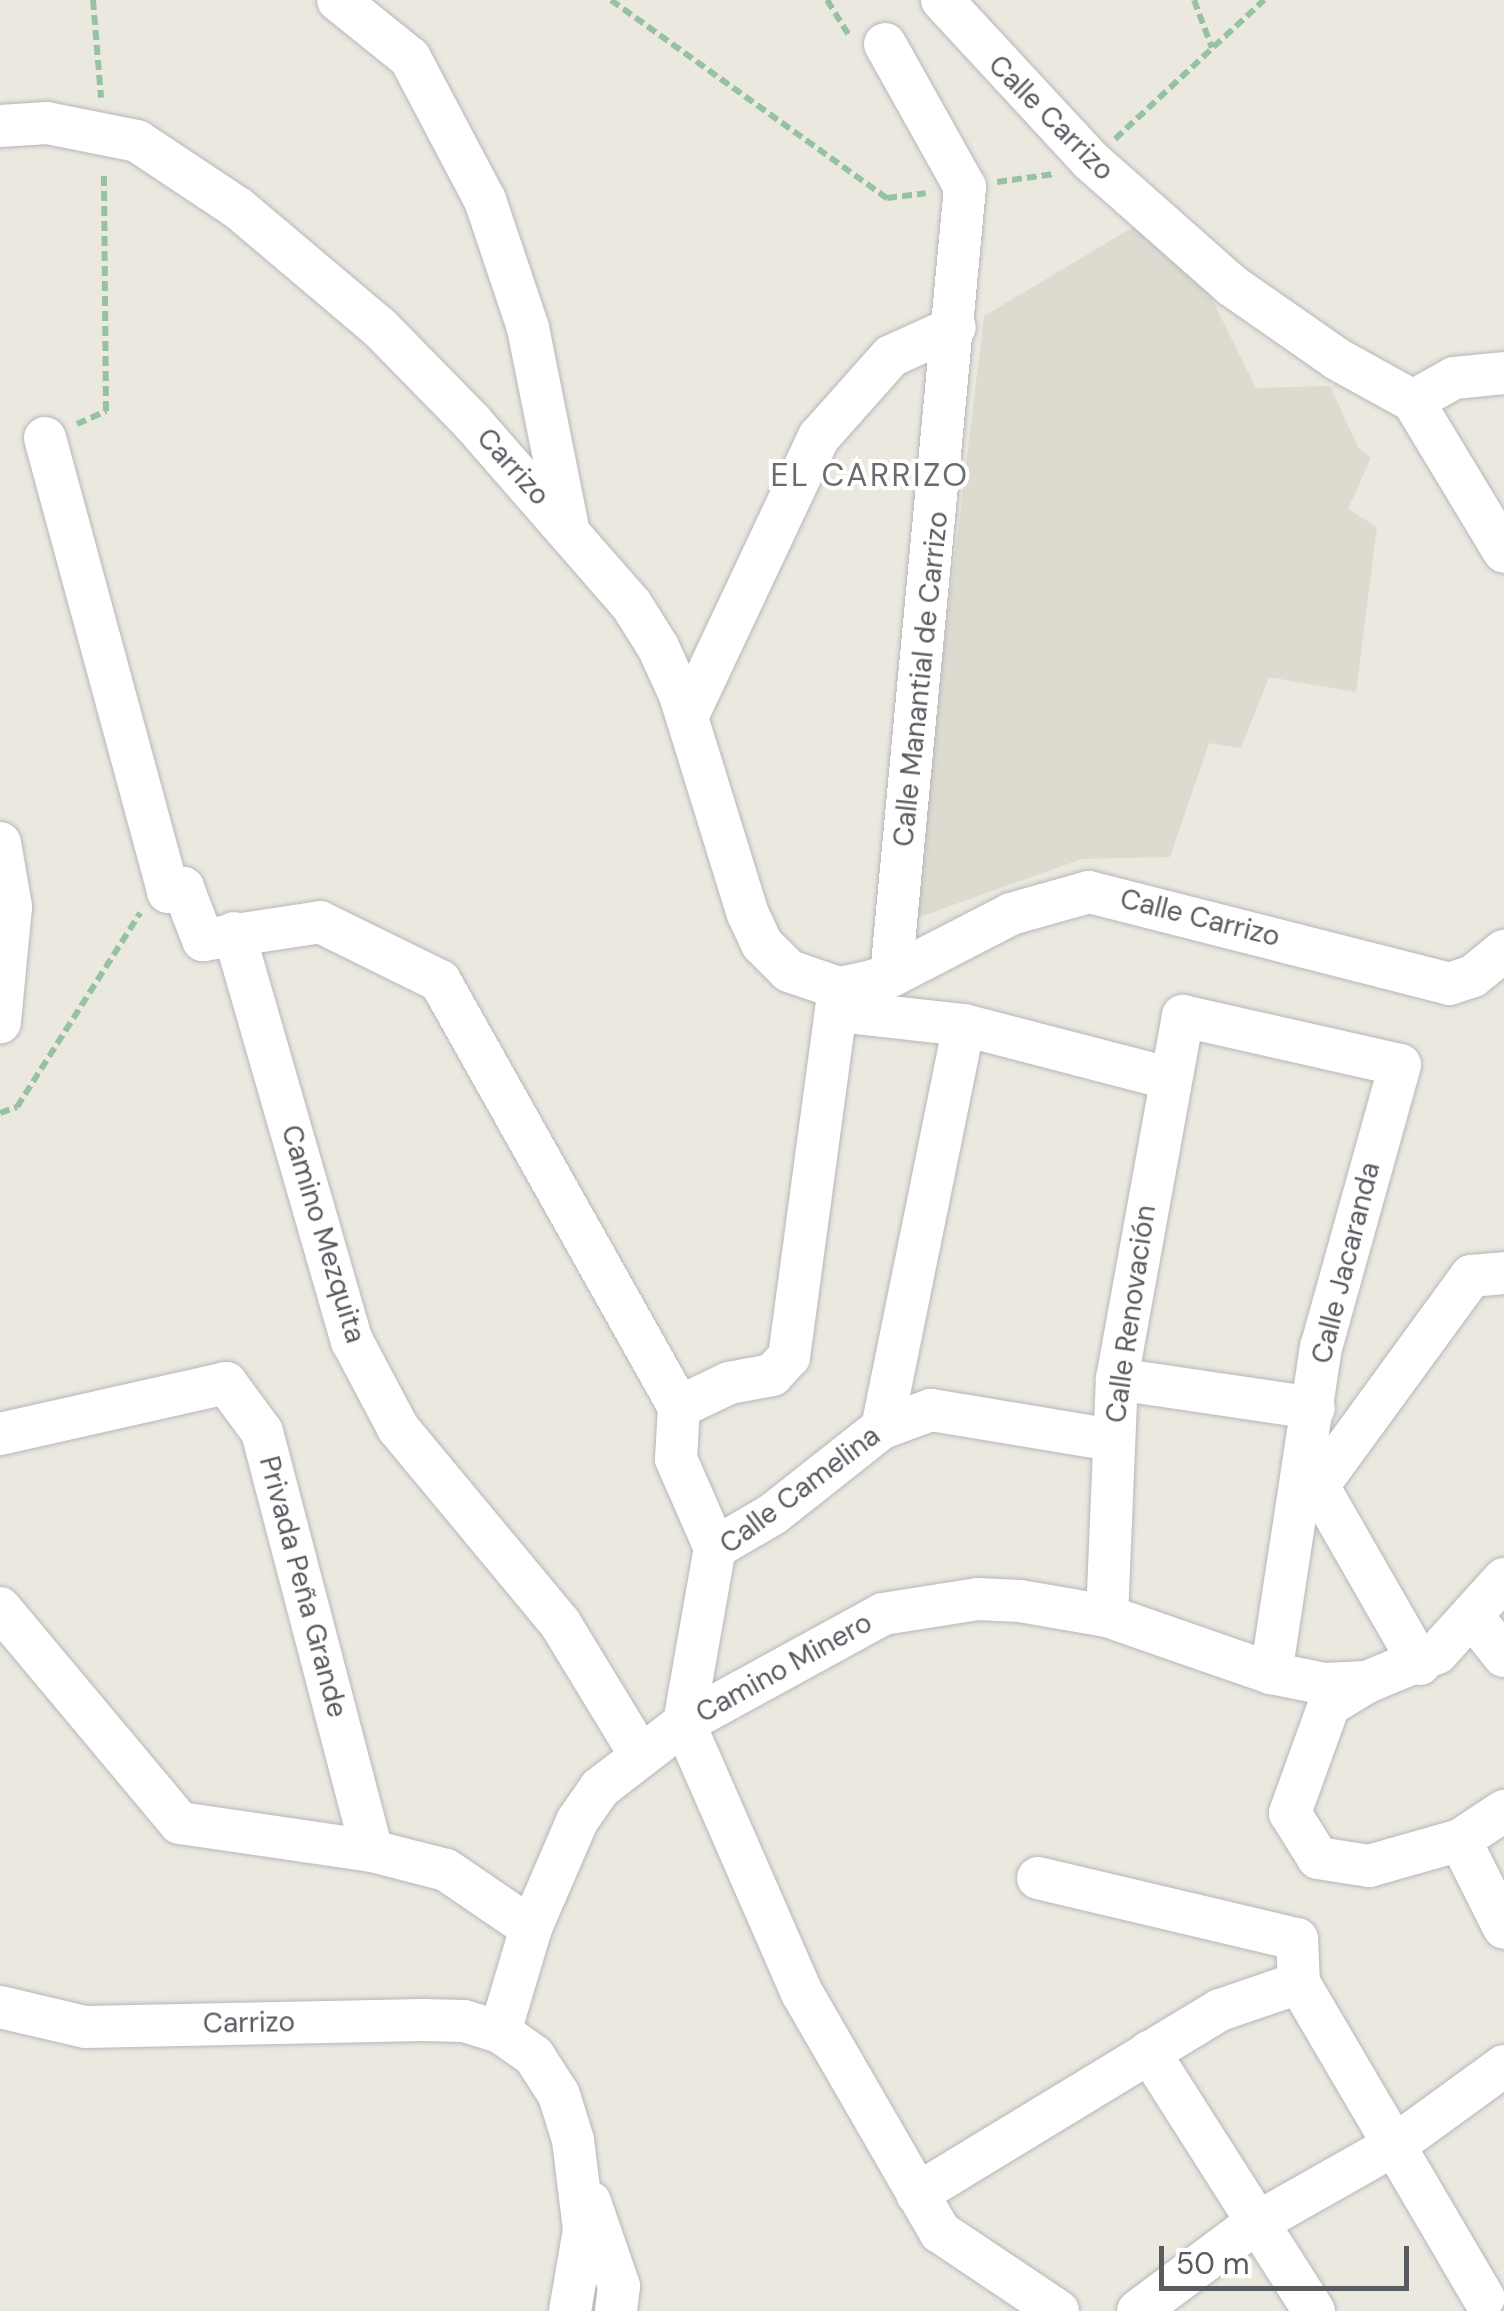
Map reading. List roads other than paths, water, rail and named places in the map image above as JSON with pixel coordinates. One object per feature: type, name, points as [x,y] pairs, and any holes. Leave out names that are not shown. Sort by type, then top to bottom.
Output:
[{"type":"street","points":[[338,0],[410,58],[484,200],[528,328],[568,529]]},
{"type":"street","name":"Calle Carrizo","points":[[942,0],[1091,162],[1232,286],[1337,359],[1414,401]]},
{"type":"street","name":"Calle Manantial de Carrizo","points":[[868,41],[965,187],[955,327],[891,976]]},
{"type":"street","name":"Carrizo","points":[[0,126],[104,130],[137,141],[238,208],[380,328],[568,529],[632,604],[688,717],[762,944],[789,971],[838,999],[964,1025],[1167,1078]]},
{"type":"street","points":[[688,717],[819,437],[891,356],[955,327]]},
{"type":"street","points":[[1504,373],[1454,378],[1414,401],[1504,552]]},
{"type":"street","points":[[45,438],[168,892],[183,888],[203,940],[320,922],[440,980],[679,1406],[676,1459],[714,1548]]},
{"type":"street","points":[[0,844],[11,907],[0,1022]]},
{"type":"street","name":"Calle Carrizo","points":[[838,999],[1010,914],[1089,892],[1449,984],[1503,954]]},
{"type":"street","name":"Camino Mezquita","points":[[234,933],[352,1341],[398,1428],[560,1623],[640,1754]]},
{"type":"street","points":[[679,1406],[729,1382],[772,1375],[789,1358],[838,999]]},
{"type":"street","name":"Calle Jacaranda","points":[[1184,1016],[1400,1065],[1336,1282],[1271,1673]]},
{"type":"street","name":"Calle Renovación","points":[[1107,1616],[1117,1379],[1167,1078],[1184,1016]]},
{"type":"street","points":[[882,1428],[964,1025]]},
{"type":"street","points":[[1420,1664],[1318,1486],[1487,1275]]},
{"type":"street","points":[[1117,1379],[1314,1408]]},
{"type":"street","name":"Privada Peña Grande","points":[[0,1434],[226,1382],[262,1432],[372,1851]]},
{"type":"street","name":"Calle Camelina","points":[[684,1723],[714,1548],[773,1514],[882,1428],[931,1410],[1113,1440]]},
{"type":"street","name":"Camino Minero","points":[[500,2032],[531,1928],[577,1822],[600,1788],[684,1723],[883,1614],[978,1599],[1107,1616],[1271,1673],[1325,1684],[1367,1682],[1420,1664],[1473,1617],[1504,1579]]},
{"type":"street","points":[[0,1608],[180,1823],[372,1851],[446,1870],[531,1928]]},
{"type":"street","points":[[1473,1617],[1504,1656]]},
{"type":"street","points":[[1367,1682],[1330,1705],[1290,1813],[1303,1842],[1318,1858],[1368,1866],[1460,1840],[1504,1811]]},
{"type":"street","points":[[684,1723],[802,1994],[940,2232],[1058,2311]]},
{"type":"street","points":[[1460,1840],[1504,1928]]},
{"type":"street","points":[[1038,1878],[1297,1938],[1299,1982],[1398,2142],[1483,2298]]},
{"type":"street","points":[[917,2194],[1220,2010],[1299,1982]]},
{"type":"street","name":"Carrizo","points":[[0,2007],[85,2027],[422,2020],[464,2021],[500,2032]]},
{"type":"street","points":[[500,2032],[534,2056],[558,2095],[582,2183],[609,2245],[619,2286],[616,2311]]},
{"type":"street","points":[[1149,2052],[1254,2225],[1314,2311]]},
{"type":"street","points":[[1138,2311],[1254,2225],[1398,2142],[1504,2066]]},
{"type":"street","points":[[570,2311],[581,2263],[582,2183]]},
{"type":"district","name":"EL CARRIZO","points":[[870,475]]}]
